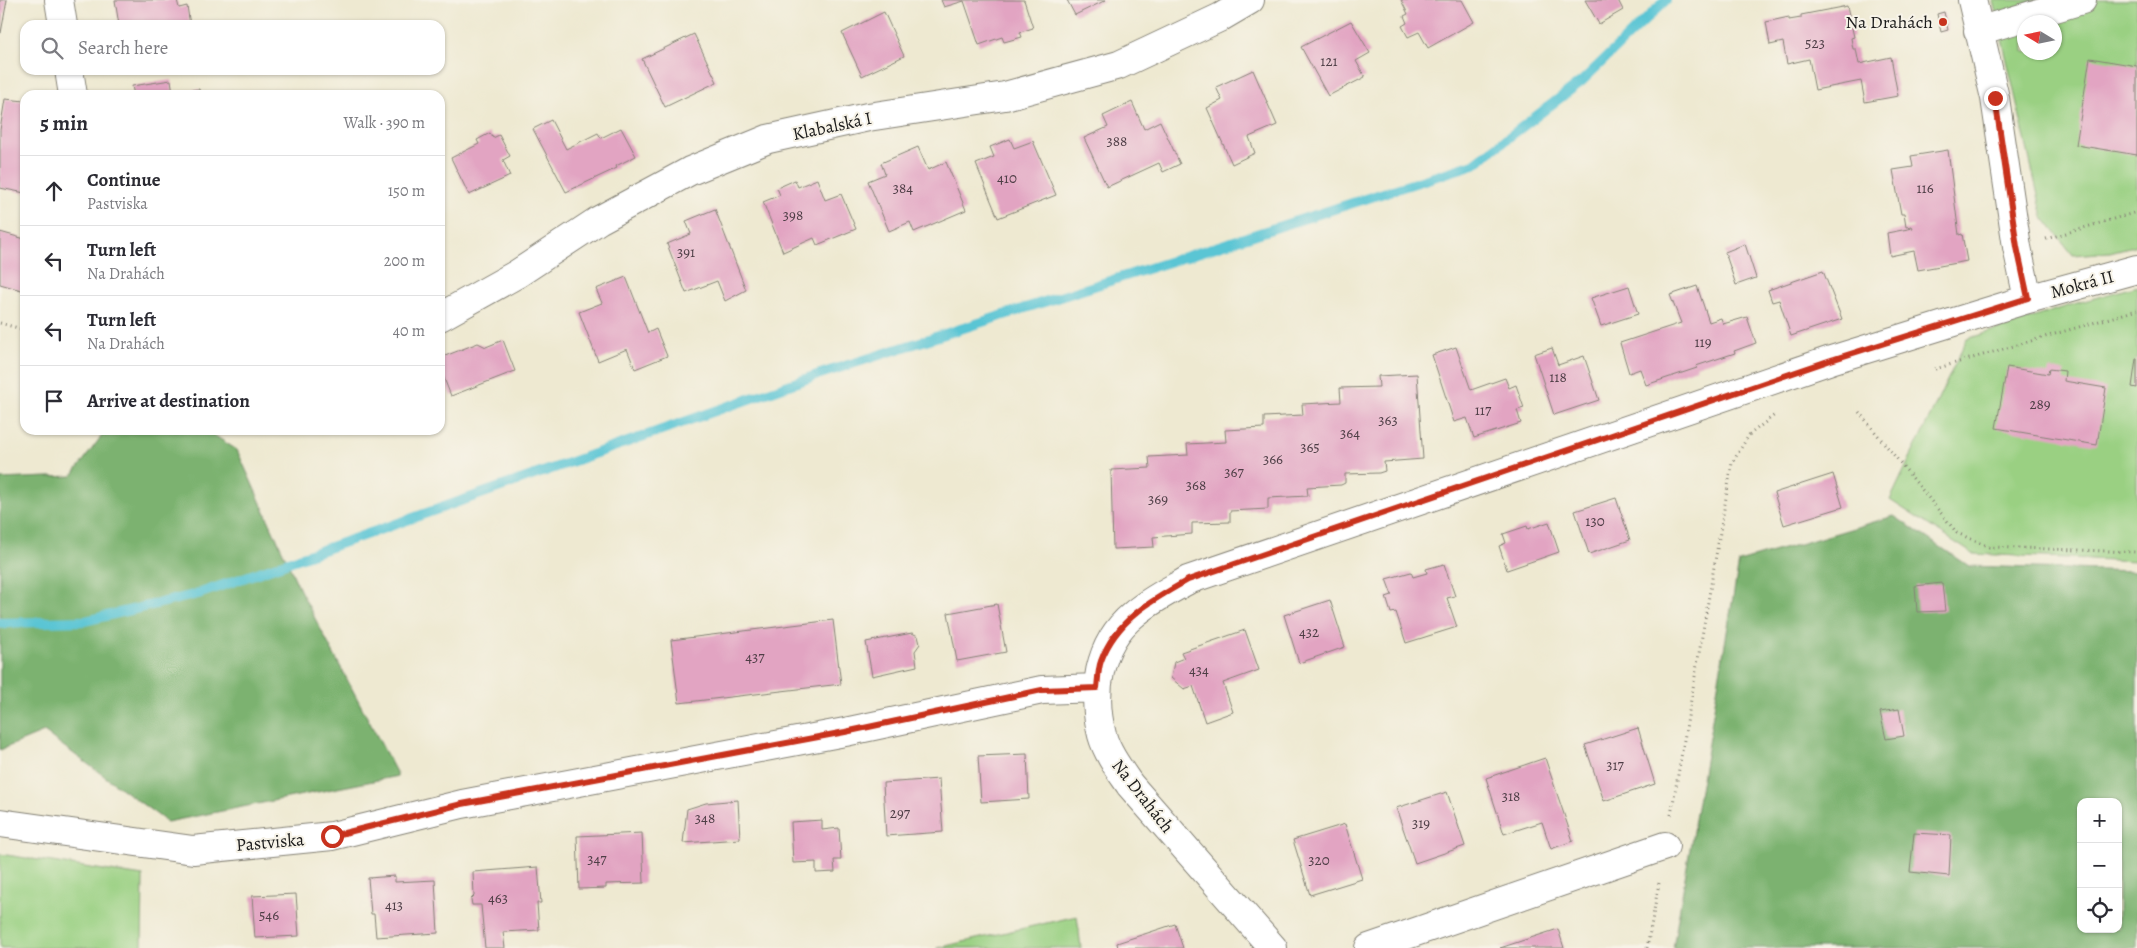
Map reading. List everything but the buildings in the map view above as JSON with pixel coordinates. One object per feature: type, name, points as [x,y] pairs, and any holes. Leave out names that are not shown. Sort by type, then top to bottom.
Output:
[{"type":"street","points":[[59,0],[62,20]]},
{"type":"street","name":"Klabalská I","points":[[445,314],[517,274],[599,220],[690,171],[768,140],[868,118],[1005,96],[1119,65],[1221,17],[1250,0]]},
{"type":"street","points":[[1972,0],[1995,98],[2017,247],[2028,298]]},
{"type":"street","points":[[1978,31],[2082,0]]},
{"type":"street","points":[[70,75],[72,90]]},
{"type":"street","name":"Mokrá II","points":[[2028,298],[2137,269]]},
{"type":"street","name":"Na Drahách","points":[[1273,948],[1130,785],[1113,761],[1102,736],[1097,688],[1101,663],[1111,639],[1131,616],[1156,597],[1188,580],[1831,360],[2028,298]]},
{"type":"street","name":"Pastviska","points":[[0,822],[193,850],[332,836],[462,804],[845,732],[1042,690],[1097,688]]},
{"type":"street","points":[[1369,948],[1665,846]]},
{"type":"path","points":[[2017,247],[2137,212]]},
{"type":"path","points":[[1935,368],[2137,310]]},
{"type":"path","points":[[0,323],[20,329]]},
{"type":"path","points":[[1647,948],[1732,463],[1749,435],[1780,410]]},
{"type":"path","points":[[1859,412],[1957,533],[1989,547],[2137,552]]},
{"type":"green space","points":[[1993,0],[2137,0],[2137,245],[2110,252],[2073,255],[2043,217]]},
{"type":"green space","points":[[2137,286],[2137,561],[1973,554],[1890,500],[1967,339],[2077,303]]},
{"type":"green space","points":[[102,435],[214,435],[237,450],[300,590],[398,776],[167,822],[44,732],[0,750],[0,479],[72,476]]},
{"type":"green space","points":[[1894,516],[1969,566],[2137,571],[2137,948],[1673,948],[1739,562]]},
{"type":"green space","points":[[0,854],[143,876],[142,948],[0,948]]},
{"type":"green space","points":[[1077,916],[1081,948],[937,948]]},
{"type":"waterway","points":[[0,623],[85,621],[198,594],[814,376],[1474,164],[1582,81],[1666,0]]},
{"type":"place","name":"Na Drahách","points":[[1943,22]]},
{"type":"route","points":[[332,836],[462,804],[845,732],[1042,690],[1097,688],[1101,663],[1111,639],[1131,616],[1156,597],[1188,580],[1831,360],[2028,298],[2017,247],[1995,98]]}]
